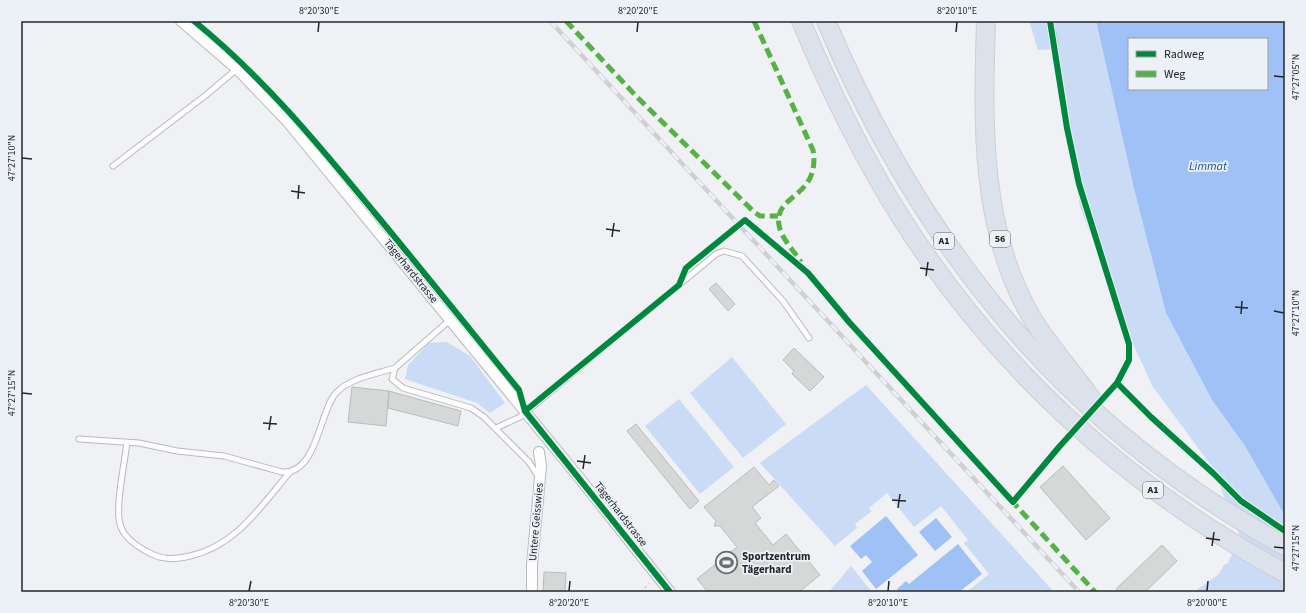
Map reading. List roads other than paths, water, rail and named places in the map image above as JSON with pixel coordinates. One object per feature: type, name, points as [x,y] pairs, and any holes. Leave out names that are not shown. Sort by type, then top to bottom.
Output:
[{"type":"highway","name":"A1","points":[[801,21],[845,118],[899,214],[945,283],[998,347],[1036,388],[1073,424],[1140,480],[1210,529],[1285,573]]},
{"type":"highway","name":"A1","points":[[826,21],[878,132],[904,179],[944,241],[980,290],[1024,342],[1071,390],[1111,427],[1195,491],[1282,544]]},
{"type":"highway","name":"56","points":[[986,21],[984,95],[986,156],[992,201],[1002,246],[1015,283],[1032,317],[1111,427]]},
{"type":"street","name":"Tägerhardstrasse","points":[[181,21],[237,70],[287,120],[451,319],[670,592]]},
{"type":"street","name":"Untere Geisswies","points":[[532,592],[532,565],[541,466],[539,452]]},
{"type":"lane","points":[[1050,21],[1055,43]]},
{"type":"lane","points":[[112,166],[237,70]]},
{"type":"lane","points":[[496,428],[520,417],[525,411],[716,254],[724,252],[742,256],[783,301],[809,338]]},
{"type":"lane","points":[[127,442],[119,506],[119,523],[125,535],[131,541],[159,558],[178,559],[206,552],[229,540],[243,527],[290,472],[298,467],[310,454],[317,440],[330,401],[338,390],[348,383],[395,368],[451,319]]},
{"type":"lane","points":[[395,368],[392,379],[402,388],[471,408],[484,417],[529,462],[540,479]]},
{"type":"lane","points":[[79,438],[127,442],[177,451],[224,456],[282,472],[290,472]]},
{"type":"water","name":"Limmat","points":[[1096,21],[1285,21],[1285,516],[1245,446],[1212,400],[1166,313],[1135,193]]},
{"type":"water","points":[[886,516],[918,555],[876,589],[862,571],[872,562],[866,555],[861,559],[850,546]]},
{"type":"water","points":[[936,518],[952,537],[935,551],[919,532]]},
{"type":"water","points":[[958,544],[982,574],[959,592],[899,592],[897,589],[906,581],[909,584]]},
{"type":"railway","points":[[550,21],[1079,592]]},
{"type":"place","name":"Sportzentrum Tägerhard","points":[[726,562]]}]
